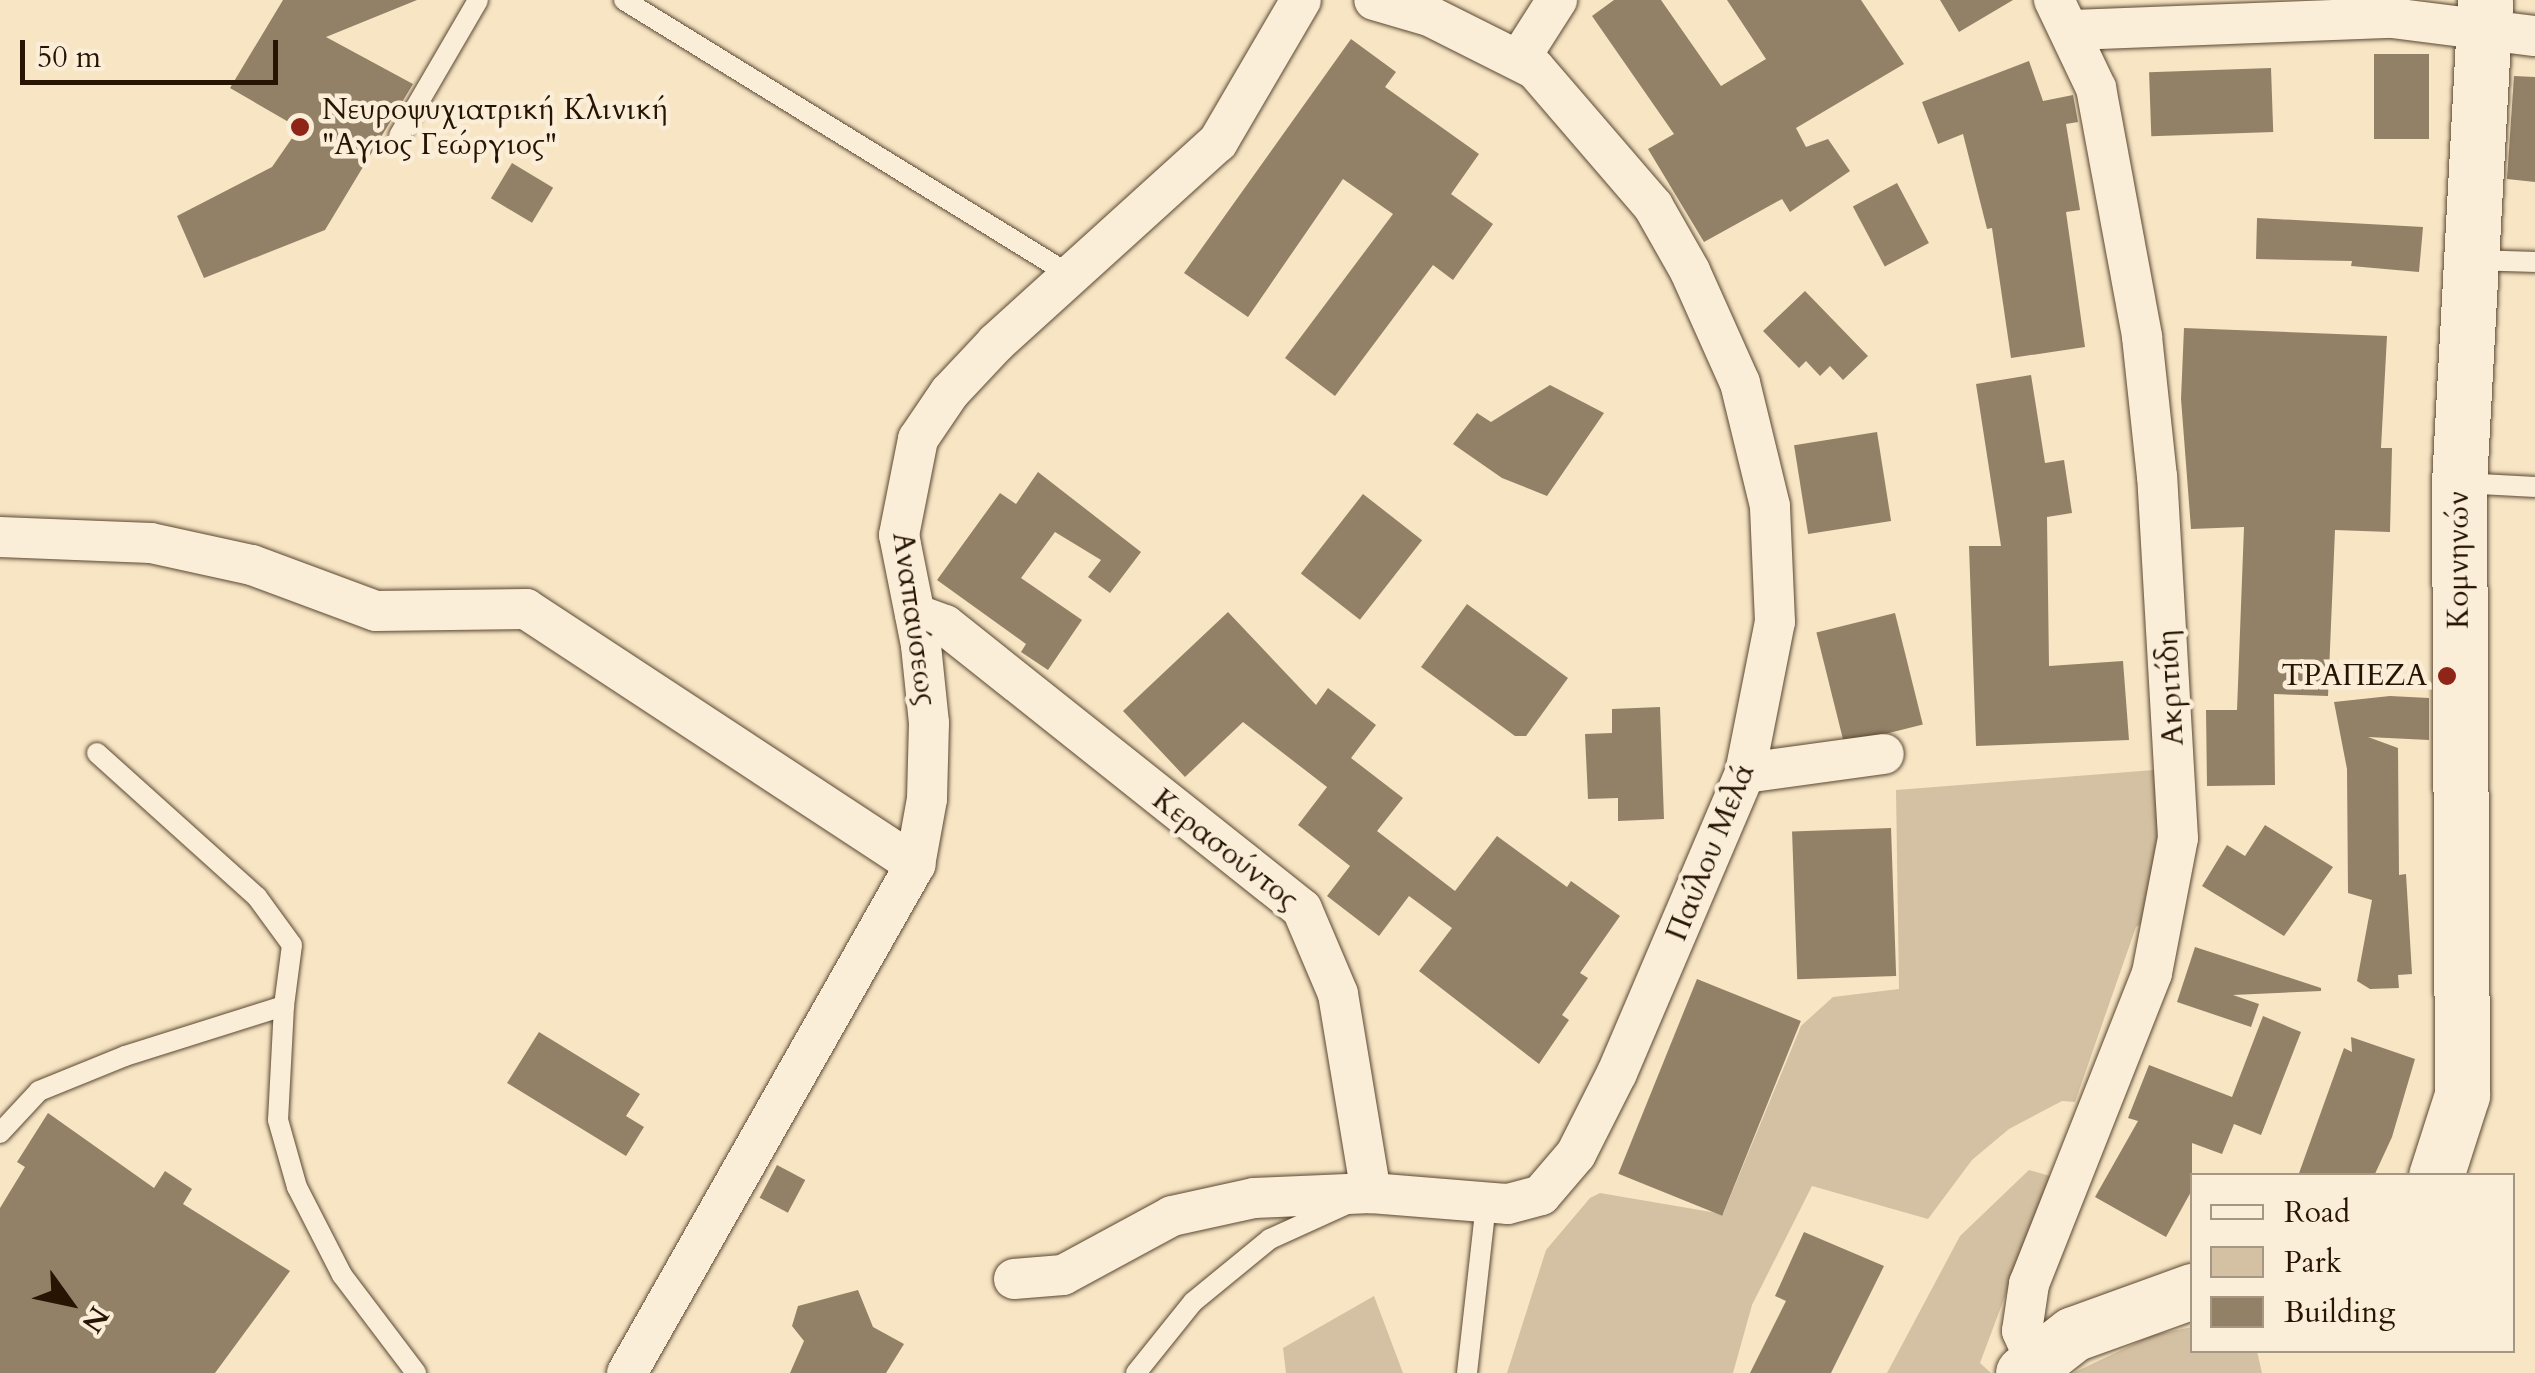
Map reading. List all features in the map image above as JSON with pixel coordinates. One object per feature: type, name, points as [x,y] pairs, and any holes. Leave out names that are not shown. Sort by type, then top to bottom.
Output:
[{"type":"main road","name":"Κομνηνών","points":[[2437,1173],[2462,1095],[2460,483],[2467,260],[2483,15]]},
{"type":"main road","points":[[2029,1366],[2120,1312],[2190,1292]]},
{"type":"street","name":"Αναπαύσεως","points":[[627,1373],[914,866],[929,760],[915,614],[898,535],[918,440],[972,367],[1218,142],[1301,0]]},
{"type":"street","name":"Παύλου Μελά","points":[[1014,1279],[1063,1275],[1172,1216],[1208,1207],[1305,1192],[1371,1193],[1486,1203],[1538,1197],[1576,1154],[1700,890],[1745,773],[1767,677],[1776,563],[1760,452],[1740,382],[1653,206],[1577,113],[1520,58],[1429,16],[1374,0]]},
{"type":"street","points":[[1520,58],[1557,0]]},
{"type":"street","points":[[2063,15],[2483,15],[2535,36]]},
{"type":"street","name":"Ακριτίδη","points":[[2029,1366],[2022,1331],[2029,1284],[2152,974],[2178,838],[2157,477],[2142,336],[2105,125],[2063,15]]},
{"type":"street","points":[[0,537],[151,542],[252,566],[376,611],[526,608],[914,866]]},
{"type":"street","name":"Κερασούντος","points":[[915,614],[946,625],[1302,908],[1338,994],[1371,1193]]},
{"type":"street","points":[[1745,773],[1884,754]]},
{"type":"lane","points":[[399,136],[478,0]]},
{"type":"lane","points":[[624,0],[1072,276]]},
{"type":"lane","points":[[2467,260],[2535,262]]},
{"type":"lane","points":[[2460,483],[2535,487]]},
{"type":"lane","points":[[97,753],[257,897],[292,945],[284,1006],[278,1120],[297,1188],[342,1275],[416,1373]]},
{"type":"lane","points":[[0,1132],[39,1092],[125,1056],[284,1006]]},
{"type":"lane","points":[[1136,1373],[1193,1302],[1270,1239],[1371,1193]]},
{"type":"lane","points":[[1467,1373],[1486,1203]]},
{"type":"green space","points":[[2154,770],[2158,832],[2144,922],[2136,927],[2075,1102],[2062,1101],[2009,1129],[1972,1160],[1928,1219],[1812,1186],[1752,1305],[1733,1373],[1507,1373],[1546,1250],[1590,1198],[1600,1193],[1723,1214],[1801,1026],[1833,997],[1899,989],[1896,790]]},
{"type":"green space","points":[[2029,1170],[2050,1176],[1980,1363],[1991,1373],[1887,1373],[1960,1236]]},
{"type":"green space","points":[[1374,1296],[1403,1373],[1286,1373],[1283,1348]]},
{"type":"green space","points":[[2190,1327],[2190,1353],[2257,1353],[2262,1373],[2073,1373],[2153,1335]]},
{"type":"building","points":[[283,0],[417,0],[326,37],[413,84],[325,230],[204,278],[177,216],[272,167],[299,128],[230,88]]},
{"type":"building","points":[[1614,0],[1661,0],[1721,86],[1766,59],[1727,0],[1861,0],[1904,64],[1796,128],[1806,147],[1828,139],[1850,171],[1790,212],[1782,199],[1704,242],[1648,149],[1674,134],[1592,16]]},
{"type":"building","points":[[1940,0],[2013,0],[1959,32]]},
{"type":"building","points":[[1351,39],[1396,72],[1385,87],[1479,154],[1451,194],[1493,224],[1453,280],[1433,265],[1335,396],[1285,358],[1393,214],[1343,179],[1248,317],[1184,273]]},
{"type":"building","points":[[2374,54],[2429,54],[2429,139],[2374,139]]},
{"type":"building","points":[[2029,61],[2043,101],[2073,95],[2078,122],[2066,124],[2080,210],[2066,212],[2085,347],[2011,358],[1992,228],[1987,229],[1963,134],[1938,144],[1922,102]]},
{"type":"building","points":[[2271,68],[2273,132],[2151,136],[2149,72]]},
{"type":"building","points":[[2514,76],[2535,77],[2535,182],[2507,179]]},
{"type":"building","points":[[512,163],[553,188],[532,223],[491,198]]},
{"type":"building","points":[[1897,183],[1929,243],[1885,267],[1853,206]]},
{"type":"building","points":[[2257,218],[2423,227],[2419,272],[2351,266],[2352,261],[2256,259]]},
{"type":"building","points":[[1805,291],[1868,356],[1843,380],[1830,366],[1820,376],[1806,361],[1799,368],[1763,331]]},
{"type":"building","points":[[2184,328],[2387,336],[2381,448],[2392,448],[2390,532],[2335,530],[2328,696],[2274,694],[2275,785],[2207,786],[2206,710],[2237,710],[2244,527],[2191,529],[2181,399]]},
{"type":"building","points":[[2031,375],[2045,463],[2064,460],[2072,513],[2047,517],[2049,666],[2123,661],[2129,740],[1976,746],[1969,546],[2001,546],[1976,384]]},
{"type":"building","points":[[1550,385],[1604,413],[1547,496],[1502,478],[1453,444],[1477,413],[1491,422]]},
{"type":"building","points":[[1877,432],[1891,521],[1808,534],[1794,445]]},
{"type":"building","points":[[1038,472],[1141,552],[1110,593],[1088,577],[1101,560],[1055,532],[1021,578],[1082,620],[1048,670],[1021,652],[1026,644],[937,580],[1000,493],[1016,504]]},
{"type":"building","points":[[1363,494],[1422,540],[1360,620],[1301,574]]},
{"type":"building","points":[[1467,604],[1568,678],[1526,736],[1515,736],[1421,667]]},
{"type":"building","points":[[1228,612],[1316,705],[1328,688],[1376,725],[1351,758],[1403,798],[1377,831],[1455,891],[1497,836],[1567,887],[1571,881],[1620,916],[1580,973],[1588,978],[1562,1015],[1569,1020],[1539,1064],[1419,971],[1452,928],[1409,896],[1379,936],[1327,896],[1350,866],[1298,825],[1327,787],[1243,722],[1185,777],[1123,711]]},
{"type":"building","points":[[1895,613],[1923,725],[1844,744],[1816,633]]},
{"type":"building","points":[[2390,696],[2429,698],[2429,740],[2368,737],[2398,748],[2399,875],[2406,874],[2412,974],[2398,975],[2399,988],[2370,989],[2357,981],[2372,900],[2348,893],[2347,769],[2334,702]]},
{"type":"building","points":[[1660,707],[1664,819],[1618,821],[1618,798],[1588,799],[1585,734],[1612,733],[1612,709]]},
{"type":"building","points":[[2265,825],[2333,867],[2284,936],[2202,886],[2227,845],[2245,856]]},
{"type":"building","points":[[1891,828],[1896,976],[1797,979],[1792,831]]},
{"type":"building","points":[[2195,947],[2321,991],[2233,995],[2259,1004],[2251,1027],[2177,1002]]},
{"type":"building","points":[[1697,979],[1801,1021],[1722,1216],[1618,1174]]},
{"type":"building","points":[[2263,1016],[2301,1032],[2261,1135],[2234,1124],[2222,1154],[2192,1143],[2190,1194],[2166,1237],[2095,1197],[2138,1121],[2128,1118],[2149,1065],[2232,1097]]},
{"type":"building","points":[[539,1032],[640,1094],[626,1116],[644,1127],[626,1156],[507,1083]]},
{"type":"building","points":[[2351,1037],[2415,1059],[2392,1137],[2375,1173],[2299,1173],[2344,1048],[2352,1052]]},
{"type":"building","points":[[48,1113],[154,1188],[165,1171],[192,1189],[183,1204],[290,1271],[215,1373],[0,1373],[0,1208],[25,1167],[17,1162]]},
{"type":"building","points":[[777,1165],[805,1180],[788,1213],[760,1198]]},
{"type":"building","points":[[1804,1232],[1884,1266],[1831,1373],[1750,1373],[1786,1301],[1775,1296]]},
{"type":"building","points":[[858,1290],[873,1327],[904,1344],[886,1373],[790,1373],[804,1341],[792,1326],[798,1306]]},
{"type":"place","name":"Νευροψυχιατρική Κλινική \"Αγιος Γεώργιος\"","points":[[300,127]]},
{"type":"place","name":"ΤΡΑΠΕΖΑ","points":[[2447,676]]}]
